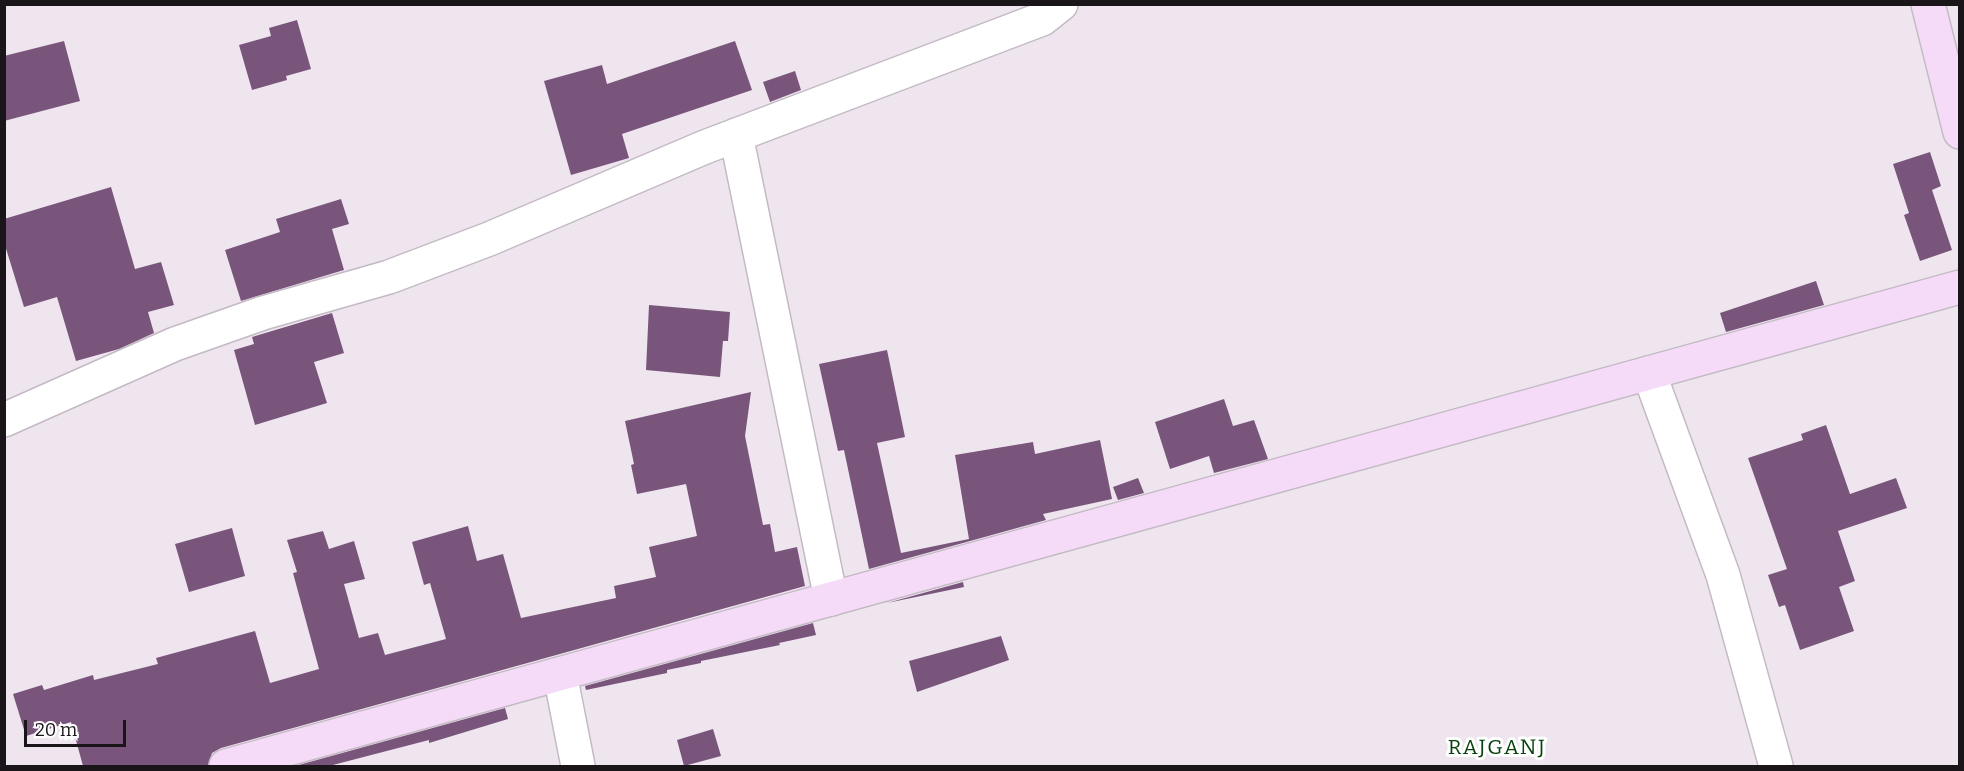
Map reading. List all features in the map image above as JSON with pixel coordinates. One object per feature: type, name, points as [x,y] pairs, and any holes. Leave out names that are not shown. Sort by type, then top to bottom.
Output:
[{"type":"street","points":[[4,420],[175,344],[263,314],[389,277],[489,239],[736,135],[1042,19],[1061,4]]},
{"type":"street","points":[[1928,4],[1959,132]]},
{"type":"street","points":[[736,135],[831,599]]},
{"type":"street","points":[[226,766],[1959,287]]},
{"type":"street","points":[[1649,373],[1723,575],[1776,766]]},
{"type":"street","points":[[561,674],[578,766]]},
{"type":"building","points":[[297,20],[311,69],[286,76],[287,80],[252,90],[239,45],[271,36],[269,28]]},
{"type":"building","points":[[64,41],[80,101],[4,121],[4,56]]},
{"type":"building","points":[[735,41],[752,90],[622,134],[629,158],[571,175],[544,81],[602,65],[607,84]]},
{"type":"building","points":[[795,71],[801,90],[770,102],[763,82]]},
{"type":"building","points":[[1930,152],[1941,186],[1932,190],[1952,250],[1920,261],[1904,215],[1909,213],[1893,164]]},
{"type":"building","points":[[111,187],[135,269],[161,262],[174,305],[148,312],[154,333],[119,349],[76,361],[57,297],[24,307],[4,242],[4,219]]},
{"type":"building","points":[[341,199],[349,224],[332,229],[344,270],[241,301],[225,250],[280,232],[276,219]]},
{"type":"building","points":[[1816,281],[1824,305],[1726,332],[1720,313]]},
{"type":"building","points":[[649,305],[730,312],[728,341],[723,341],[720,377],[646,370]]},
{"type":"building","points":[[332,313],[344,353],[314,362],[327,403],[255,425],[234,350],[254,344],[252,337]]},
{"type":"building","points":[[887,350],[905,437],[877,443],[901,553],[969,539],[955,455],[1033,442],[1035,454],[1100,440],[1112,499],[1043,514],[1046,520],[869,569],[844,450],[838,451],[819,364]]},
{"type":"building","points":[[751,392],[745,436],[763,525],[770,524],[775,552],[797,547],[805,586],[221,748],[212,753],[208,766],[83,766],[71,722],[26,736],[13,694],[42,685],[44,690],[93,675],[94,680],[158,664],[156,658],[255,631],[270,683],[319,669],[293,573],[297,572],[287,540],[323,531],[329,549],[354,541],[365,579],[344,584],[359,638],[378,633],[385,655],[446,639],[430,583],[424,585],[412,542],[468,526],[477,561],[503,554],[521,618],[616,598],[614,586],[656,577],[649,547],[697,536],[686,484],[637,494],[631,465],[634,464],[625,421]]},
{"type":"building","points":[[1224,399],[1233,426],[1254,420],[1268,459],[1214,473],[1209,456],[1170,469],[1155,422]]},
{"type":"building","points":[[1826,425],[1850,494],[1896,478],[1907,508],[1838,531],[1855,581],[1839,587],[1854,631],[1800,650],[1785,605],[1779,607],[1768,575],[1787,569],[1748,458],[1803,440],[1801,434]]},
{"type":"building","points":[[1138,478],[1144,493],[1118,500],[1113,487]]},
{"type":"building","points":[[232,528],[245,576],[189,592],[175,544]]},
{"type":"building","points":[[963,582],[964,587],[887,603]]},
{"type":"building","points":[[813,623],[816,635],[779,643],[780,645],[701,661],[701,663],[667,670],[667,673],[586,690],[585,686]]},
{"type":"building","points":[[1001,636],[1009,660],[917,692],[909,661]]},
{"type":"building","points":[[505,708],[508,719],[429,743],[429,740],[329,766],[295,766]]},
{"type":"building","points":[[713,729],[721,756],[684,766],[677,740]]},
{"type":"district","name":"RAJGANJ","points":[[1497,748]]}]
